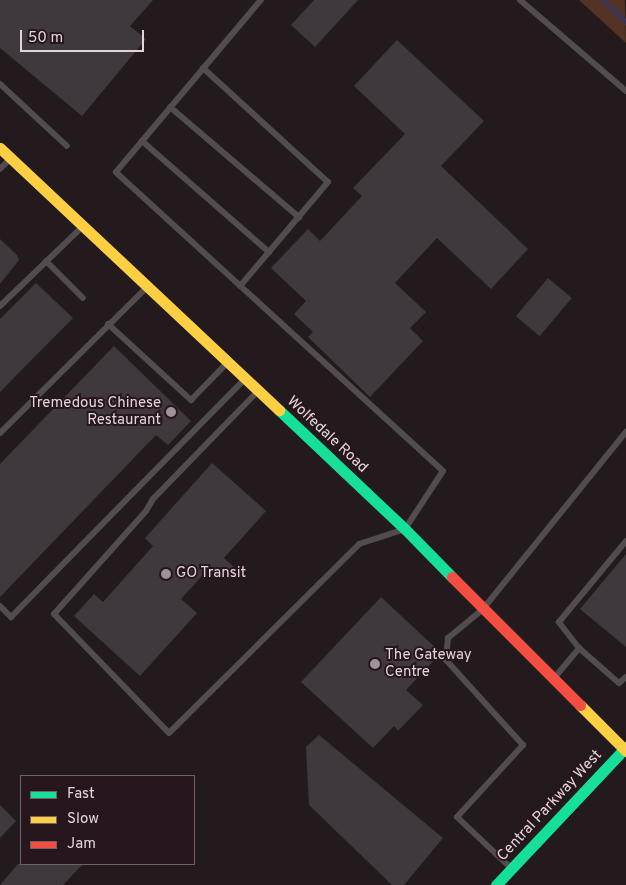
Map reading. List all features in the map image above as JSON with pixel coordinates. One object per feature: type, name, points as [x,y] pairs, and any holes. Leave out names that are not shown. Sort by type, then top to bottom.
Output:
[{"type":"street","name":"Wolfedale Road","points":[[0,148],[405,529],[482,609],[625,749]]},
{"type":"street","name":"Central Parkway West","points":[[496,885],[625,749]]},
{"type":"lane","points":[[258,391],[153,499],[146,511],[54,614],[169,733],[359,544],[405,529],[443,471],[116,172],[261,0]]},
{"type":"lane","points":[[520,0],[626,90]]},
{"type":"lane","points":[[203,68],[328,182],[240,286]]},
{"type":"lane","points":[[0,84],[67,146]]},
{"type":"lane","points":[[170,107],[299,217]]},
{"type":"lane","points":[[142,141],[269,252]]},
{"type":"lane","points":[[0,169],[11,158]]},
{"type":"lane","points":[[0,306],[82,226]]},
{"type":"lane","points":[[46,261],[83,298]]},
{"type":"lane","points":[[0,434],[147,286]]},
{"type":"lane","points":[[108,324],[191,400],[228,362]]},
{"type":"lane","points":[[0,606],[11,617],[245,379]]},
{"type":"lane","points":[[511,869],[457,817],[523,745],[446,660],[448,638],[482,609],[626,432]]},
{"type":"lane","points":[[626,541],[558,622],[579,648],[619,683],[626,677]]},
{"type":"lane","points":[[553,680],[579,648]]},
{"type":"shaded area","points":[[579,0],[625,0],[626,43]]},
{"type":"building","points":[[0,0],[153,0],[130,26],[146,39],[82,116],[0,48]]},
{"type":"building","points":[[314,0],[358,0],[315,47],[291,25]]},
{"type":"building","points":[[397,40],[484,121],[441,166],[528,249],[491,289],[437,238],[395,283],[426,312],[410,328],[423,341],[370,397],[308,337],[313,332],[294,314],[306,301],[271,268],[308,229],[320,241],[362,196],[353,188],[405,134],[354,86]]},
{"type":"building","points":[[0,239],[17,255],[19,260],[0,284]]},
{"type":"building","points":[[548,278],[572,298],[540,336],[516,316]]},
{"type":"building","points":[[36,283],[73,318],[0,392],[0,319]]},
{"type":"building","points":[[114,346],[191,421],[168,445],[156,435],[0,597],[0,464]]},
{"type":"building","name":"GO Transit","points":[[212,463],[266,511],[224,558],[235,568],[225,579],[211,566],[181,599],[197,613],[140,676],[74,616],[94,594],[103,602],[153,546],[145,538]]},
{"type":"building","points":[[626,554],[626,647],[580,609]]},
{"type":"building","name":"The Gateway Centre","points":[[381,597],[441,653],[406,690],[423,705],[398,731],[394,726],[373,748],[301,682]]},
{"type":"building","points":[[319,735],[443,838],[404,885],[392,885],[309,805],[306,747]]},
{"type":"building","points":[[0,805],[16,821],[0,838]]},
{"type":"building","points":[[18,864],[82,865],[63,885],[0,885]]},
{"type":"waterway","points":[[603,0],[626,22]]},
{"type":"traffic: fast","points":[[279,410],[405,529],[452,577]]},
{"type":"traffic: fast","points":[[496,885],[626,747]]},
{"type":"traffic: slow","points":[[0,148],[279,410]]},
{"type":"traffic: slow","points":[[580,705],[626,751]]},
{"type":"traffic: jam","points":[[452,577],[580,705]]},
{"type":"place","name":"Tremedous Chinese Restaurant","points":[[171,412]]},
{"type":"place","name":"GO Transit","points":[[166,574]]},
{"type":"place","name":"The Gateway Centre","points":[[375,664]]}]
